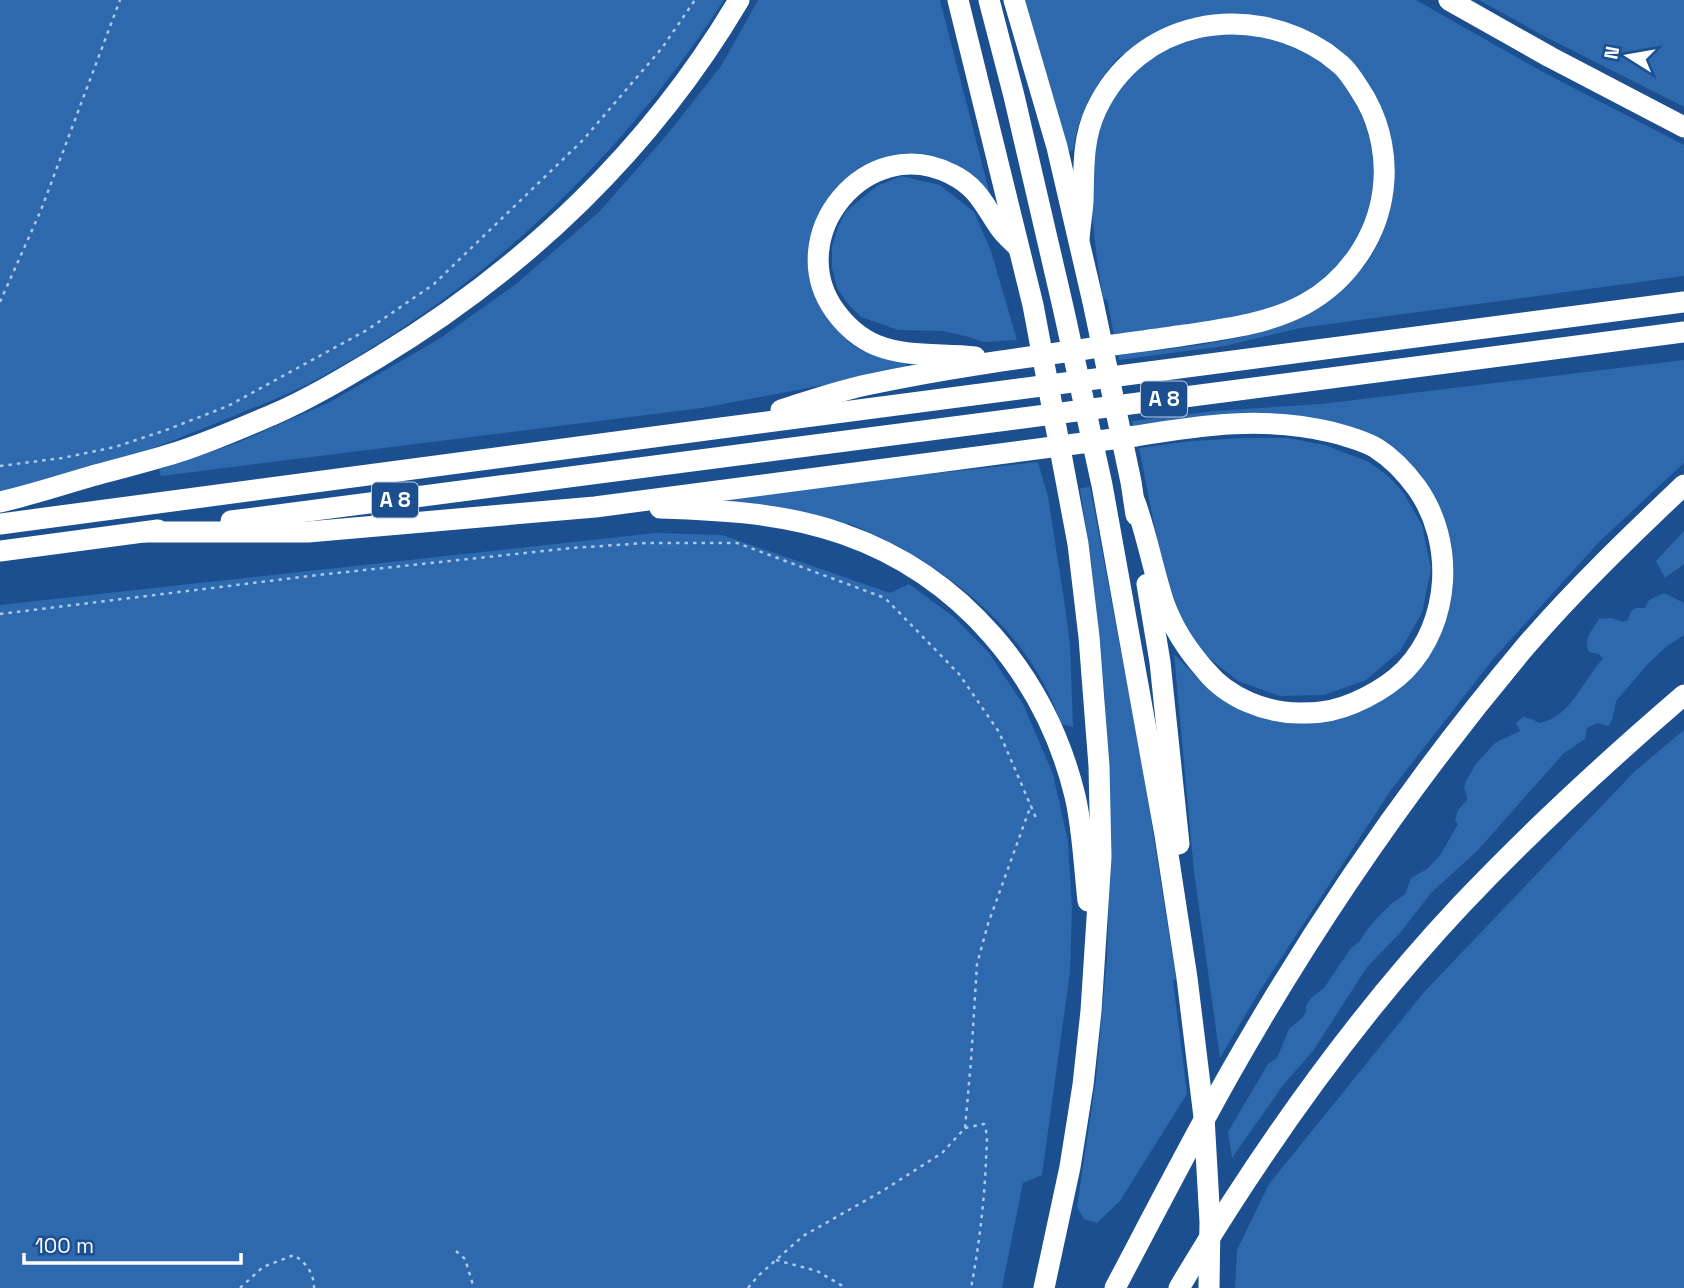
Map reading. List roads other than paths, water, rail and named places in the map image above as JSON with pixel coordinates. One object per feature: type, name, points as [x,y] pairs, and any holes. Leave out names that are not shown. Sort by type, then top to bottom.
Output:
[{"type":"highway","points":[[0,502],[180,451],[273,414],[326,389],[418,334],[515,262],[586,198],[649,128],[704,55],[739,0]]},
{"type":"highway","points":[[958,0],[1020,248],[1068,489],[1078,544],[1087,623],[1099,766],[1101,857],[1095,968],[1083,1085],[1070,1167],[1044,1288]]},
{"type":"highway","points":[[989,0],[1014,96],[1102,485],[1165,835],[1185,968],[1207,1154],[1209,1288]]},
{"type":"highway","points":[[1014,0],[1051,124],[1079,239],[1133,492],[1160,662],[1180,853],[1185,968]]},
{"type":"highway","points":[[1449,0],[1550,57],[1684,127]]},
{"type":"highway","points":[[721,428],[868,384],[1004,360],[1230,329],[1270,319],[1304,304],[1346,271],[1362,250],[1373,229],[1379,211],[1384,177],[1377,124],[1361,92],[1345,69],[1314,44],[1285,29],[1250,21],[1228,20],[1174,32],[1154,42],[1124,68],[1097,108],[1083,155],[1083,201],[1079,239]]},
{"type":"highway","points":[[1004,360],[910,354],[864,339],[842,321],[830,304],[819,276],[821,234],[827,218],[843,195],[855,184],[868,176],[908,164],[935,168],[963,181],[980,196],[1001,229],[1020,248]]},
{"type":"highway","name":"A 8","points":[[0,524],[1684,302]]},
{"type":"highway","name":"A 8","points":[[0,551],[645,469],[1684,331]]},
{"type":"highway","points":[[145,532],[308,532],[595,507],[1194,427],[1272,422],[1349,436],[1376,448],[1400,467],[1424,498],[1433,516],[1443,560],[1443,587],[1436,617],[1422,646],[1405,669],[1379,690],[1353,703],[1322,712],[1285,713],[1255,705],[1230,692],[1208,674],[1186,647],[1165,605],[1133,492]]},
{"type":"highway","points":[[1115,1288],[1231,1071],[1368,852],[1453,736],[1527,645],[1601,566],[1684,485]]},
{"type":"highway","points":[[595,507],[734,512],[817,526],[866,542],[888,553],[928,577],[961,602],[986,626],[1014,662],[1036,696],[1059,744],[1076,798],[1095,968]]},
{"type":"highway","points":[[1179,1288],[1271,1142],[1398,977],[1460,906],[1535,830],[1611,758],[1684,695]]}]
